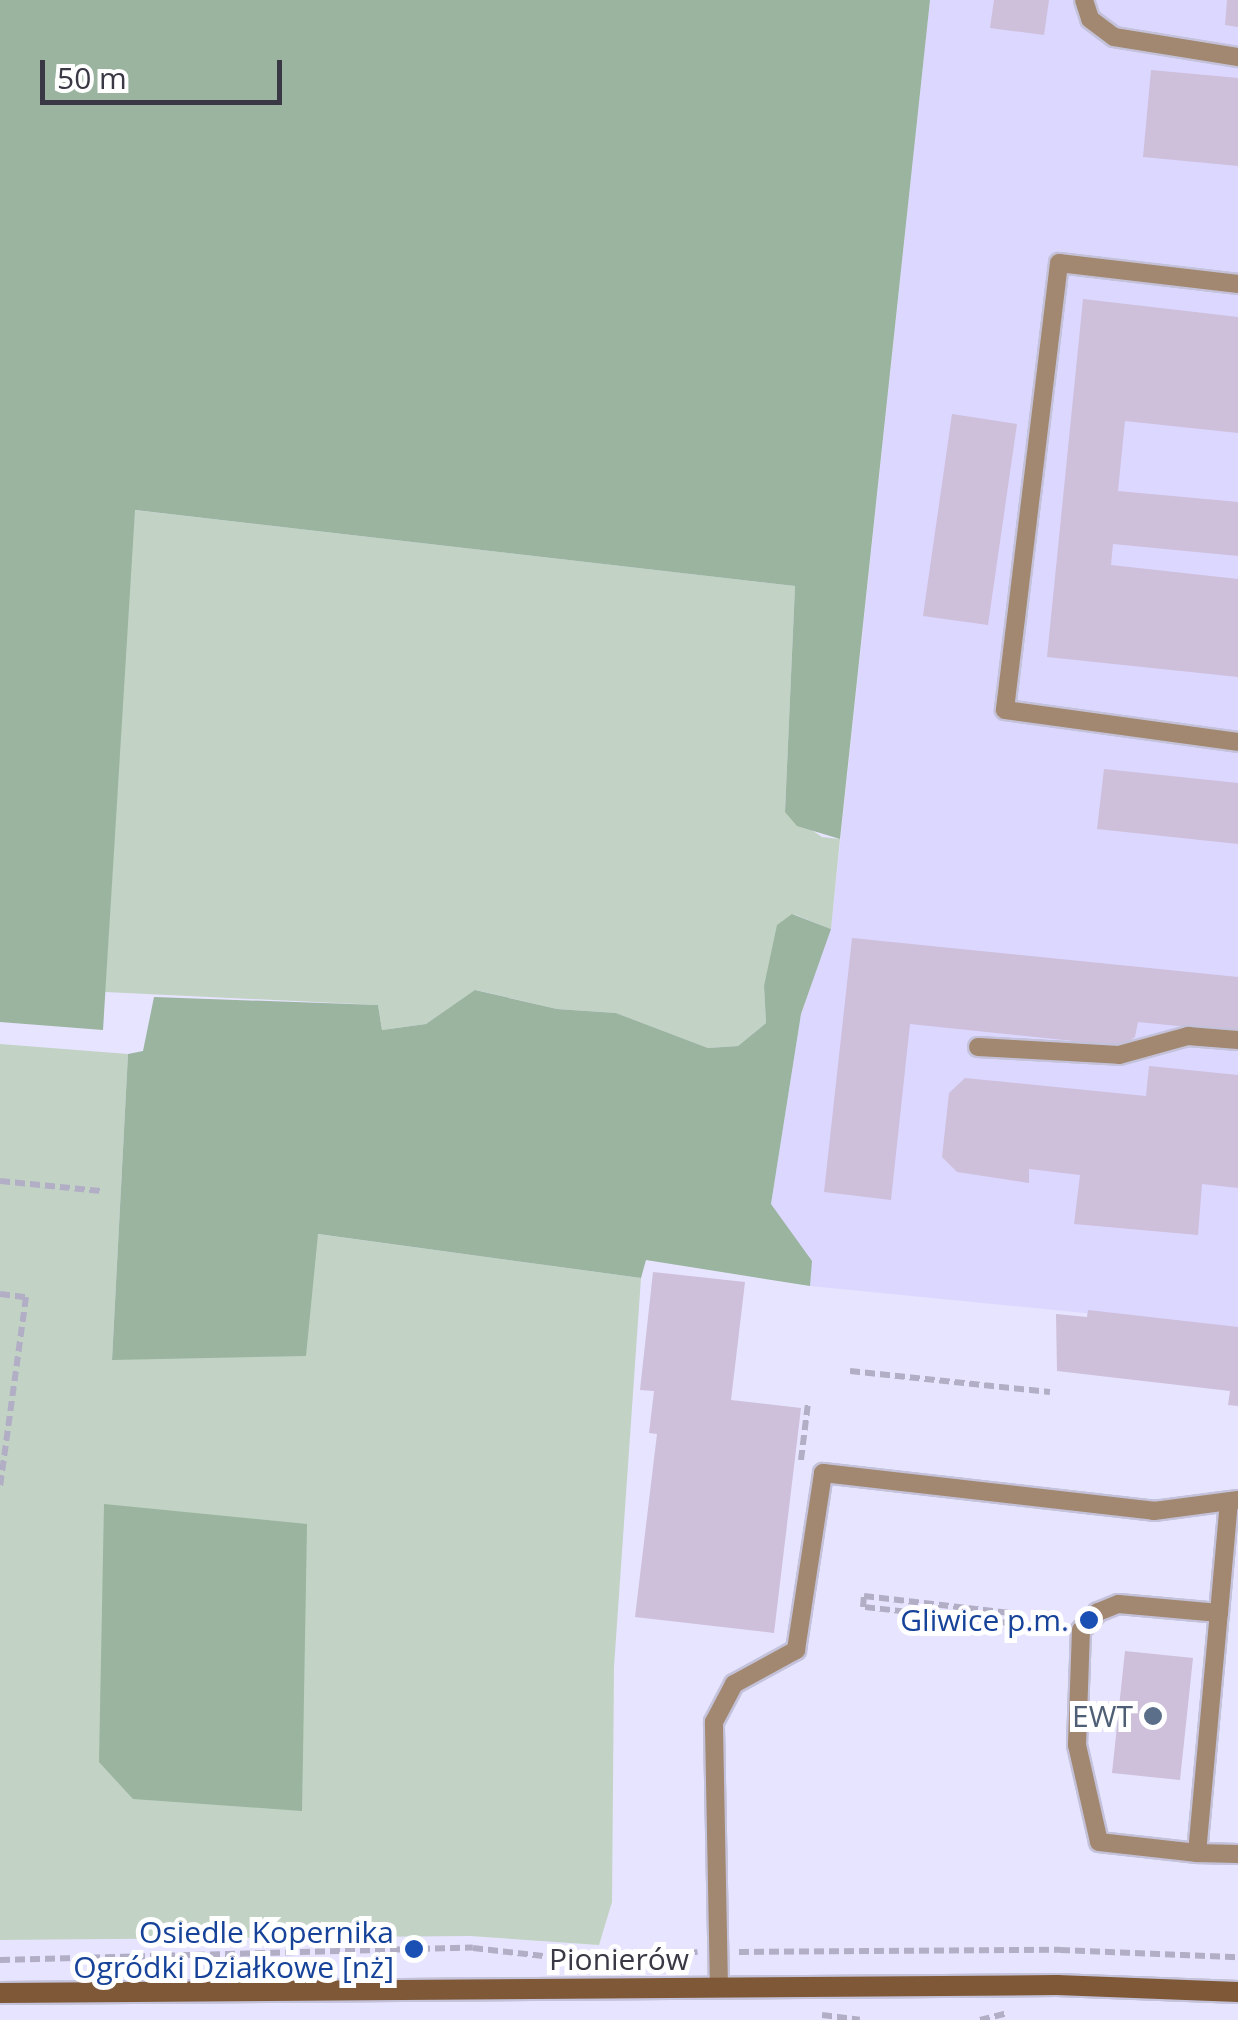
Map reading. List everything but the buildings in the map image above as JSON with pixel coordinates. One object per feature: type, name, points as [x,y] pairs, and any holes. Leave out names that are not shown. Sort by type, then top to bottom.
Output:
[{"type":"street","name":"Pionierów","points":[[0,1994],[1058,1985],[1238,1992]]},
{"type":"lane","points":[[1084,0],[1090,20],[1114,37],[1238,56]]},
{"type":"lane","points":[[1238,284],[1059,264],[1005,710],[1238,742]]},
{"type":"lane","points":[[978,1047],[1118,1055],[1188,1036],[1238,1040]]},
{"type":"lane","points":[[719,1988],[714,1722],[734,1684],[796,1650],[822,1474],[1154,1511],[1234,1500],[1197,1853]]},
{"type":"lane","points":[[1220,1613],[1118,1604],[1098,1612],[1081,1630],[1077,1744],[1099,1842],[1238,1854]]},
{"type":"path","points":[[0,1181],[101,1191]]},
{"type":"path","points":[[0,1294],[26,1296],[0,1487]]},
{"type":"path","points":[[850,1371],[1050,1392]]},
{"type":"path","points":[[864,1596],[1010,1613],[1009,1624],[863,1606],[864,1596]]},
{"type":"path","points":[[0,1960],[473,1948],[586,1961]]},
{"type":"path","points":[[620,1961],[719,1952],[1060,1950],[1238,1957]]},
{"type":"shaded area","points":[[930,0],[1238,0],[1238,1328],[810,1286],[811,1261],[771,1204],[801,1014],[831,928]]},
{"type":"green space","points":[[0,0],[930,0],[840,839],[797,826],[785,812],[795,586],[135,510],[103,1030],[0,1022]]},
{"type":"green space","points":[[134,510],[795,586],[785,812],[822,837],[840,839],[831,929],[793,914],[764,986],[766,1023],[738,1046],[708,1048],[616,1013],[557,1009],[476,990],[426,1024],[382,1030],[378,1005],[105,992]]},
{"type":"green space","points":[[792,914],[831,929],[801,1014],[771,1204],[812,1261],[810,1286],[646,1260],[641,1278],[318,1234],[306,1356],[112,1360],[128,1054],[143,1051],[154,997],[378,1005],[382,1030],[426,1024],[475,990],[557,1009],[616,1013],[708,1048],[738,1046],[766,1023],[764,986],[777,925]]},
{"type":"green space","points":[[0,1044],[128,1054],[112,1360],[317,1234],[641,1278],[614,1667],[612,1902],[599,1945],[470,1936],[0,1940]]},
{"type":"green space","points":[[104,1504],[307,1524],[302,1811],[133,1799],[99,1762]]},
{"type":"place","name":"Gliwice p.m.","points":[[1089,1620]]},
{"type":"place","name":"EWT","points":[[1153,1716]]},
{"type":"place","name":"Osiedle Kopernika Ogródki Działkowe [nż]","points":[[414,1949]]}]
